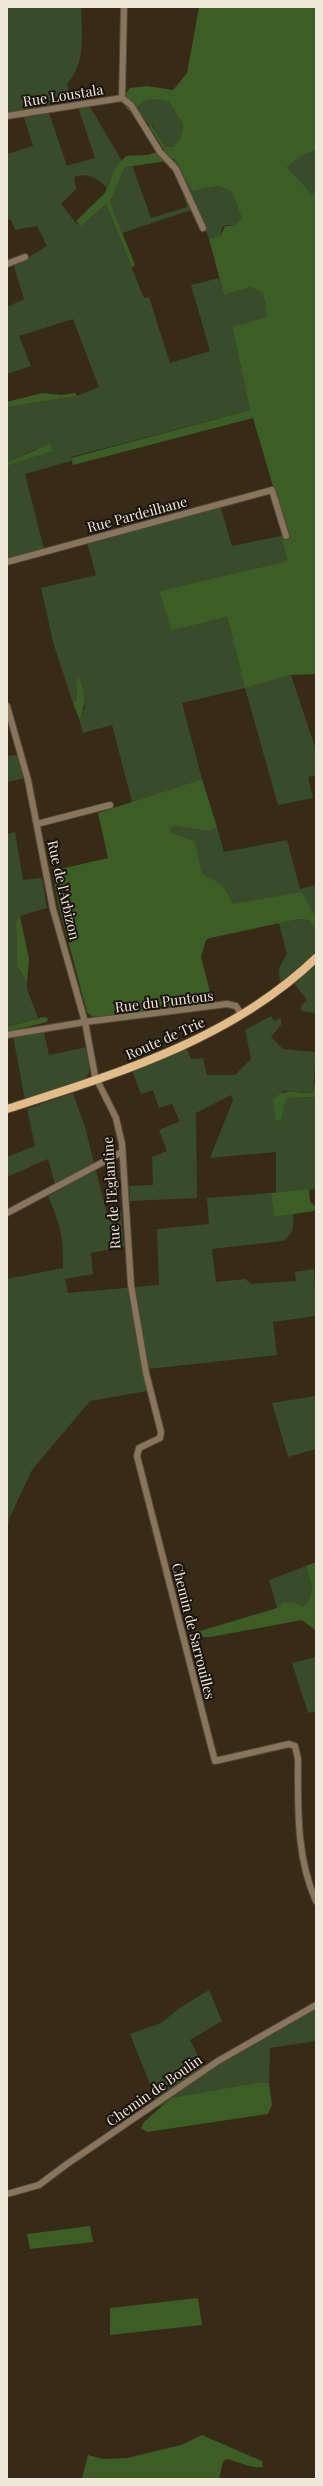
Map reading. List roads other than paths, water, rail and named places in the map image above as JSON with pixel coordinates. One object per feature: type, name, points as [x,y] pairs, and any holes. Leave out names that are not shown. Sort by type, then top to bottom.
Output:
[{"type":"main road","name":"Route de Trie","points":[[7,1110],[96,1080],[170,1052],[211,1032],[279,991],[316,958]]},
{"type":"street","points":[[124,7],[122,98],[131,105],[160,152],[176,169],[203,228]]},
{"type":"street","name":"Rue Loustala","points":[[7,116],[122,98]]},
{"type":"street","points":[[7,264],[25,257]]},
{"type":"street","name":"Rue Pardeilhane","points":[[7,562],[272,490],[286,536]]},
{"type":"street","name":"Rue de l'Arbizon","points":[[7,706],[18,739],[37,824],[53,909],[84,1022],[96,1080]]},
{"type":"street","points":[[37,824],[110,805]]},
{"type":"street","name":"Rue du Puntous","points":[[7,1035],[84,1022],[227,1004],[236,1006],[241,1014]]},
{"type":"street","name":"Rue de l'Eglantine","points":[[96,1080],[116,1118],[122,1152],[131,1285]]},
{"type":"street","points":[[7,1213],[122,1152]]},
{"type":"street","name":"Chemin de Sarrouilles","points":[[131,1285],[146,1373],[161,1432],[160,1438],[139,1448],[137,1456],[215,1761],[289,1744],[295,1746],[298,1759],[301,1851],[307,1880],[316,1901]]},
{"type":"street","name":"Chemin de Boulin","points":[[7,2194],[39,2185],[218,2061],[316,2005]]}]
